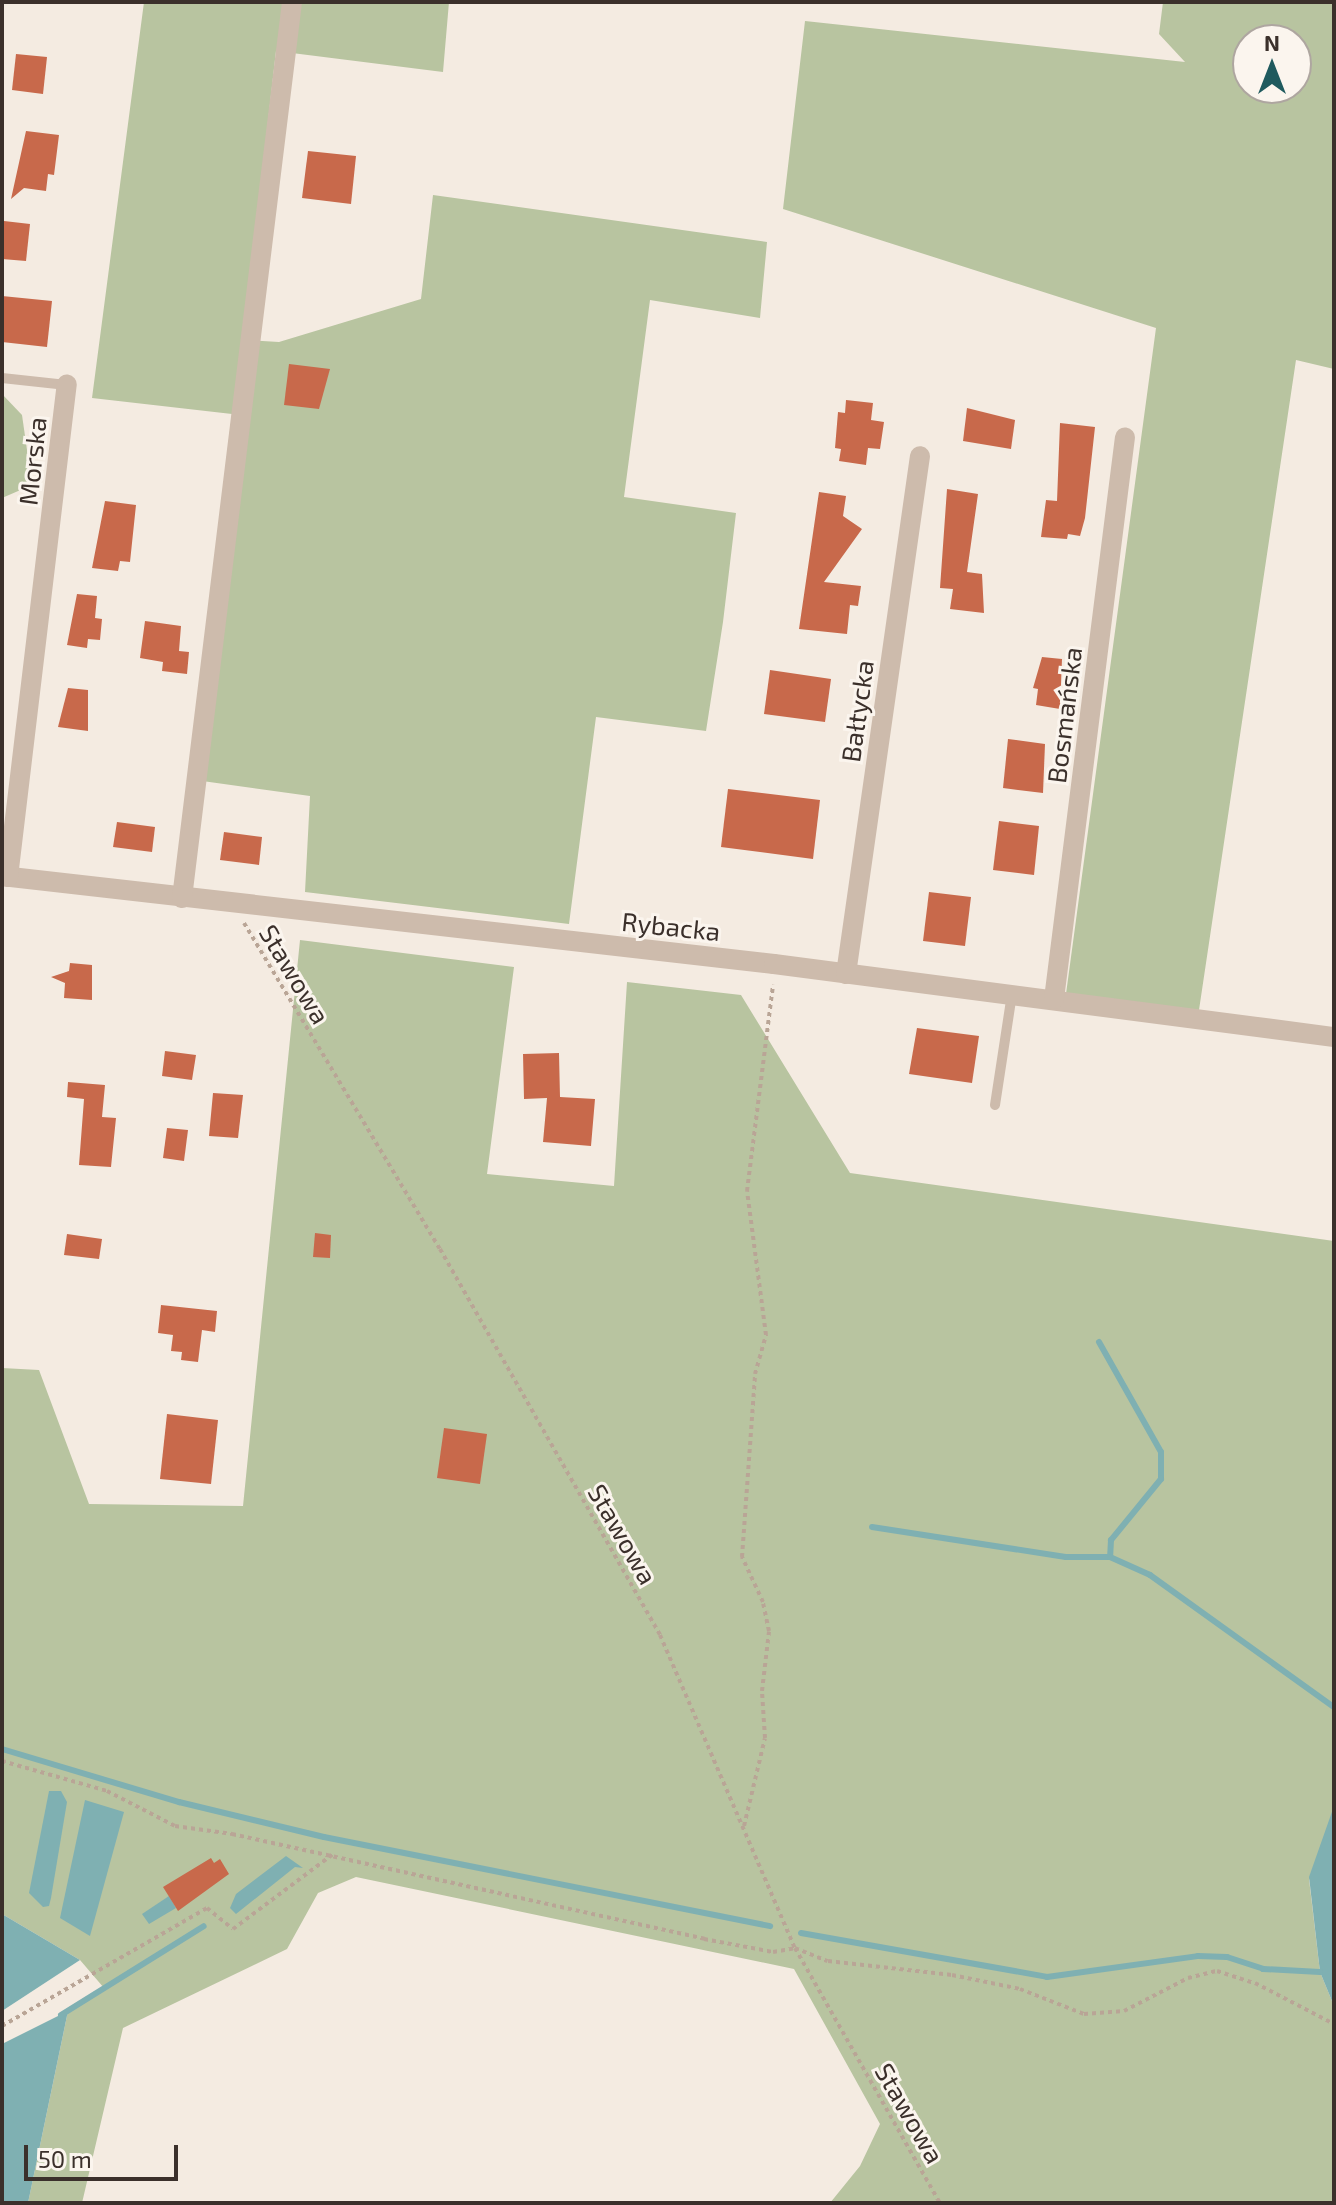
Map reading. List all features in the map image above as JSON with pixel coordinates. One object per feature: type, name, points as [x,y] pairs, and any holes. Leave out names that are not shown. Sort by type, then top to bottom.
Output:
[{"type":"street","points":[[182,898],[292,2]]},
{"type":"street","name":"Morska","points":[[5,877],[67,385]]},
{"type":"street","name":"Bosmańska","points":[[1054,999],[1125,437]]},
{"type":"street","name":"Bałtycka","points":[[846,974],[920,456]]},
{"type":"street","name":"Rybacka","points":[[5,877],[774,964],[1334,1037]]},
{"type":"lane","points":[[2,378],[67,385]]},
{"type":"lane","points":[[995,1105],[1012,994]]},
{"type":"path","name":"Stawowa","points":[[232,904],[440,1249],[660,1635],[795,1948],[940,2203]]},
{"type":"path","points":[[744,1828],[765,1738],[762,1691],[769,1631],[763,1602],[742,1557],[755,1374],[766,1335],[747,1191],[774,964]]},
{"type":"path","points":[[2,1761],[107,1791],[175,1826],[332,1855],[704,1939],[773,1952],[795,1948],[828,1961],[952,1975],[1020,1989],[1084,2014],[1124,2011],[1188,1978],[1217,1971],[1255,1983],[1334,2024]]},
{"type":"path","points":[[2,2026],[207,1908],[233,1929],[332,1855]]},
{"type":"green space","points":[[144,2],[449,2],[443,72],[276,51],[243,340],[279,342],[421,299],[433,195],[767,242],[760,318],[650,300],[624,497],[736,513],[723,622],[706,731],[596,717],[569,924],[305,892],[310,796],[188,779],[232,414],[92,398]]},
{"type":"green space","points":[[1163,2],[1334,2],[1334,369],[1296,360],[1199,1010],[1066,994],[1156,328],[783,209],[805,21],[1185,62],[1159,34]]},
{"type":"green space","points":[[2,394],[22,415],[32,485],[2,498]]},
{"type":"green space","points":[[300,940],[514,967],[487,1174],[614,1186],[627,982],[741,995],[850,1173],[1334,1241],[1334,1896],[1309,1879],[1320,1972],[1334,2006],[1334,2203],[830,2203],[860,2166],[880,2124],[794,1969],[356,1877],[318,1893],[287,1949],[123,2028],[82,2203],[28,2203],[68,2011],[104,1988],[80,1960],[2,1914],[2,1368],[39,1370],[89,1504],[243,1506]]},
{"type":"water","points":[[49,1791],[61,1791],[67,1802],[51,1898],[49,1906],[43,1907],[29,1893]]},
{"type":"water","points":[[85,1800],[124,1812],[90,1936],[60,1918]]},
{"type":"water","points":[[1334,1806],[1334,2006],[1320,1972],[1309,1877]]},
{"type":"water","points":[[286,1856],[303,1868],[295,1867],[236,1914],[230,1908],[236,1894]]},
{"type":"water","points":[[169,1896],[176,1908],[149,1924],[142,1914]]},
{"type":"water","points":[[2,1914],[80,1960],[2,2011]]},
{"type":"water","points":[[68,2011],[28,2203],[2,2203],[2,2044]]},
{"type":"building","points":[[16,54],[47,57],[43,94],[12,90]]},
{"type":"building","points":[[26,131],[59,135],[54,175],[48,174],[46,191],[24,188],[11,199]]},
{"type":"building","points":[[308,151],[356,156],[351,204],[302,198]]},
{"type":"building","points":[[4,221],[30,224],[26,261],[2,259]]},
{"type":"building","points":[[2,296],[52,301],[47,347],[2,342]]},
{"type":"building","points":[[289,364],[330,369],[319,409],[284,405]]},
{"type":"building","points":[[846,400],[873,403],[871,420],[884,422],[880,449],[868,448],[866,465],[839,461],[841,449],[835,448],[838,412],[845,413]]},
{"type":"building","points":[[967,408],[1015,420],[1011,449],[963,441]]},
{"type":"building","points":[[1060,423],[1095,427],[1085,518],[1080,536],[1068,534],[1067,539],[1041,537],[1046,500],[1057,501]]},
{"type":"building","points":[[947,489],[978,494],[967,572],[982,574],[984,613],[950,609],[953,589],[940,588]]},
{"type":"building","points":[[819,492],[846,496],[843,516],[862,529],[824,582],[861,586],[858,606],[850,605],[847,634],[799,629]]},
{"type":"building","points":[[105,501],[136,505],[130,562],[120,561],[118,571],[92,568]]},
{"type":"building","points":[[77,594],[97,596],[95,618],[102,619],[100,640],[88,639],[87,648],[67,645]]},
{"type":"building","points":[[145,621],[181,626],[179,651],[189,652],[187,674],[162,671],[163,662],[140,658]]},
{"type":"building","points":[[1042,657],[1062,659],[1060,709],[1036,705],[1038,689],[1033,688]]},
{"type":"building","points":[[770,670],[831,679],[825,722],[764,714]]},
{"type":"building","points":[[68,688],[88,690],[88,731],[58,727]]},
{"type":"building","points":[[1008,739],[1045,744],[1043,793],[1003,788]]},
{"type":"building","points":[[728,789],[820,800],[813,859],[721,847]]},
{"type":"building","points":[[999,821],[1039,826],[1034,875],[993,870]]},
{"type":"building","points":[[117,822],[155,827],[152,852],[113,847]]},
{"type":"building","points":[[224,832],[262,837],[259,865],[220,860]]},
{"type":"building","points":[[929,892],[971,897],[965,946],[923,941]]},
{"type":"building","points":[[70,963],[92,965],[92,1000],[64,998],[65,983],[51,977],[69,971]]},
{"type":"building","points":[[917,1028],[979,1036],[972,1083],[909,1074]]},
{"type":"building","points":[[165,1051],[196,1055],[192,1080],[162,1076]]},
{"type":"building","points":[[559,1053],[560,1097],[595,1099],[591,1146],[543,1142],[547,1098],[524,1099],[523,1054]]},
{"type":"building","points":[[68,1082],[105,1085],[102,1117],[116,1118],[111,1167],[79,1165],[84,1099],[67,1097]]},
{"type":"building","points":[[213,1093],[243,1095],[238,1138],[209,1136]]},
{"type":"building","points":[[167,1128],[188,1130],[184,1161],[163,1158]]},
{"type":"building","points":[[315,1233],[331,1235],[330,1258],[313,1257]]},
{"type":"building","points":[[67,1234],[102,1239],[99,1259],[64,1255]]},
{"type":"building","points":[[161,1305],[217,1311],[215,1332],[202,1330],[198,1362],[181,1360],[182,1352],[171,1351],[173,1335],[158,1333]]},
{"type":"building","points":[[167,1414],[218,1420],[211,1484],[160,1479]]},
{"type":"building","points":[[444,1428],[487,1434],[480,1484],[437,1478]]},
{"type":"building","points":[[211,1858],[214,1863],[220,1859],[229,1874],[178,1911],[163,1887]]},
{"type":"waterway","points":[[1099,1342],[1161,1452],[1161,1479],[1111,1540],[1110,1557]]},
{"type":"waterway","points":[[872,1527],[1066,1557],[1110,1557],[1150,1575],[1334,1707]]},
{"type":"waterway","points":[[2,1749],[179,1802],[324,1837],[770,1926]]},
{"type":"waterway","points":[[61,2015],[204,1926]]},
{"type":"waterway","points":[[801,1933],[1047,1977],[1198,1956],[1227,1957],[1263,1969],[1320,1972]]}]
